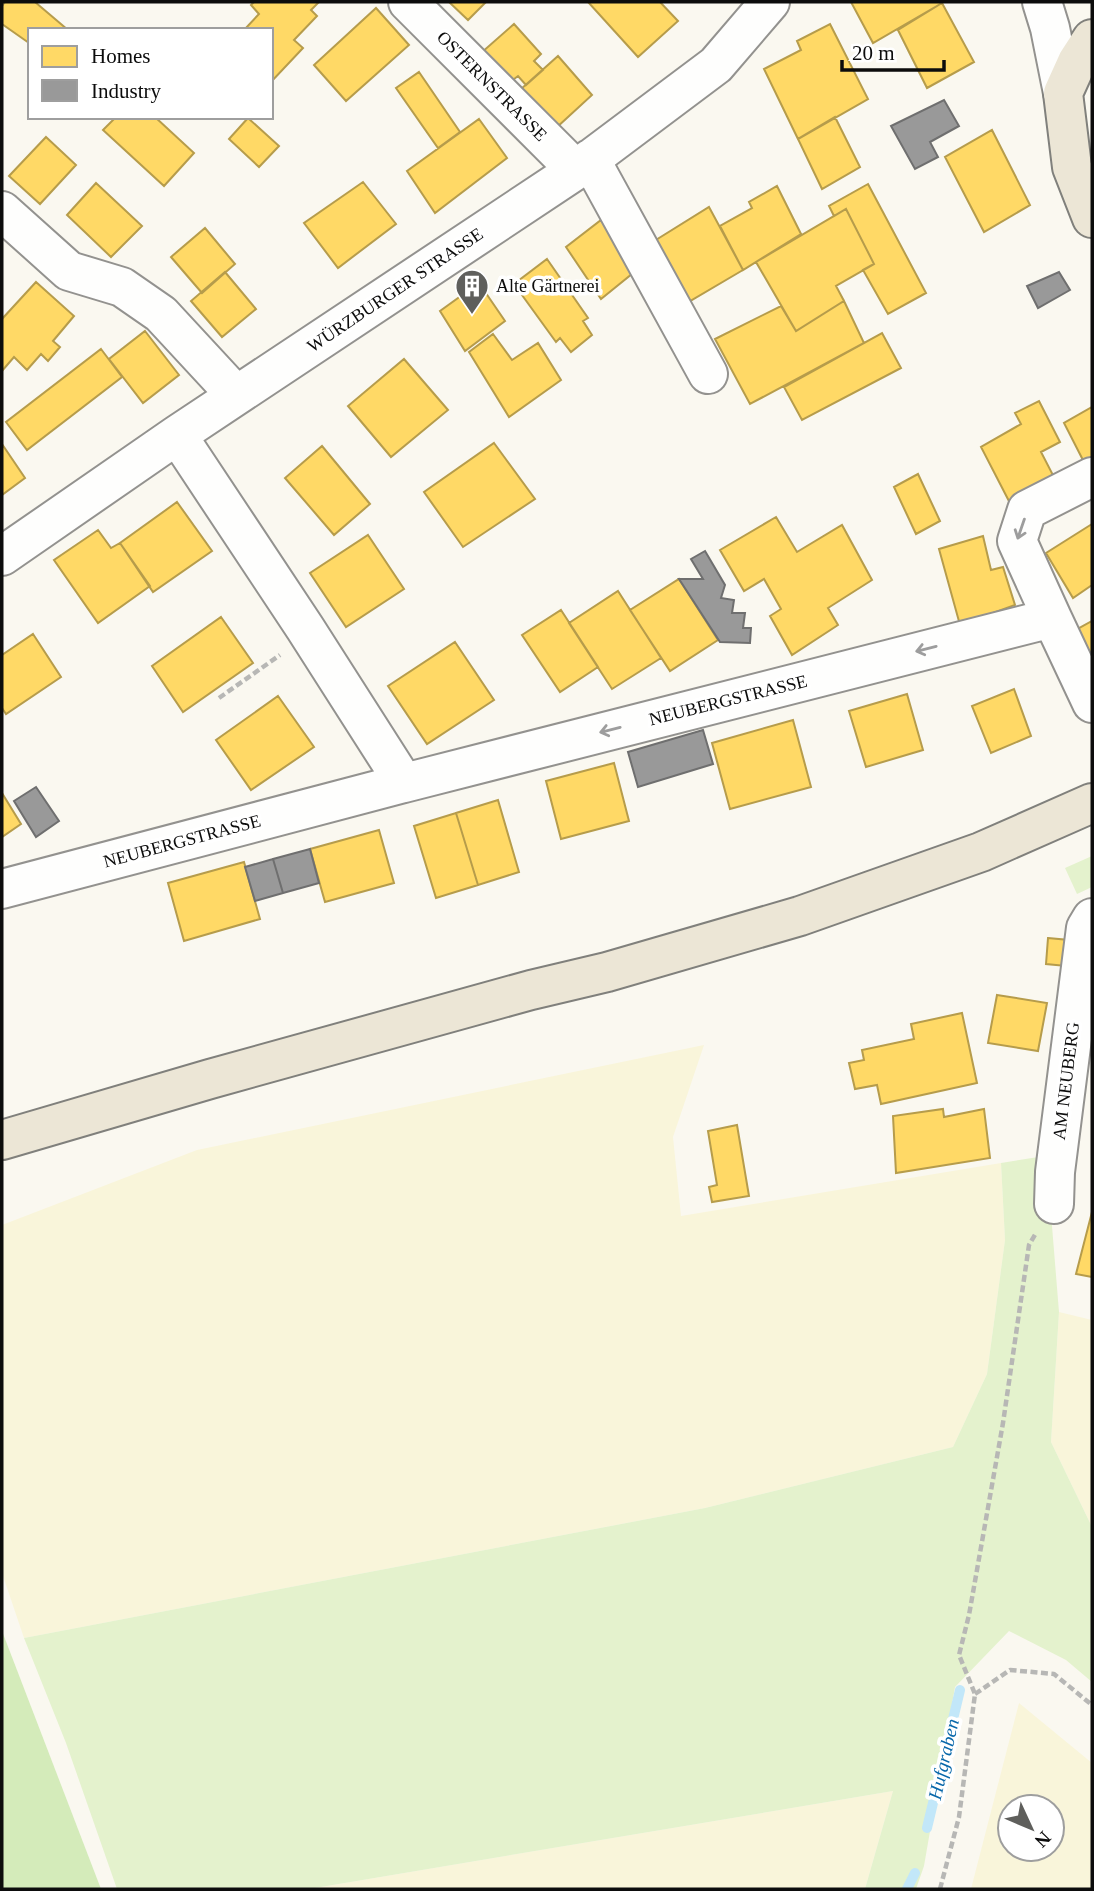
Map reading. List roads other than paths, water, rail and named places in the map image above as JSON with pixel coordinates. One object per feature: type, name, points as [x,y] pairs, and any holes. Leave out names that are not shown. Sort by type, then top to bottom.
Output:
[{"type":"main road","points":[[1092,39],[1077,62],[1063,93],[1072,167],[1092,218]]},
{"type":"main road","points":[[2,1140],[210,1079],[531,990],[607,972],[800,916],[981,852],[1089,806]]},
{"type":"street","name":"OSTERNSTRASSE","points":[[408,2],[583,164],[708,374]]},
{"type":"street","name":"WÜRZBURGER STRASSE","points":[[2,556],[177,435],[583,164],[716,65],[770,2]]},
{"type":"street","points":[[1042,2],[1063,93]]},
{"type":"street","points":[[2,211],[69,271],[122,287],[161,314],[236,396]]},
{"type":"street","points":[[177,435],[310,634],[404,783]]},
{"type":"street","points":[[1092,477],[1027,510],[1017,541],[1092,703]]},
{"type":"street","name":"NEUBERGSTRASSE","points":[[2,889],[404,783],[1052,618]]},
{"type":"street","name":"AM NEUBERG","points":[[1054,1204],[1055,1172],[1086,928],[1092,918]]},
{"type":"waterway","name":"Hufgraben","points":[[927,1828],[960,1690]]},
{"type":"waterway","name":"Hufgraben","points":[[907,1889],[915,1873]]},
{"type":"place","name":"Alte Gärtnerei","points":[[472,316]]}]
